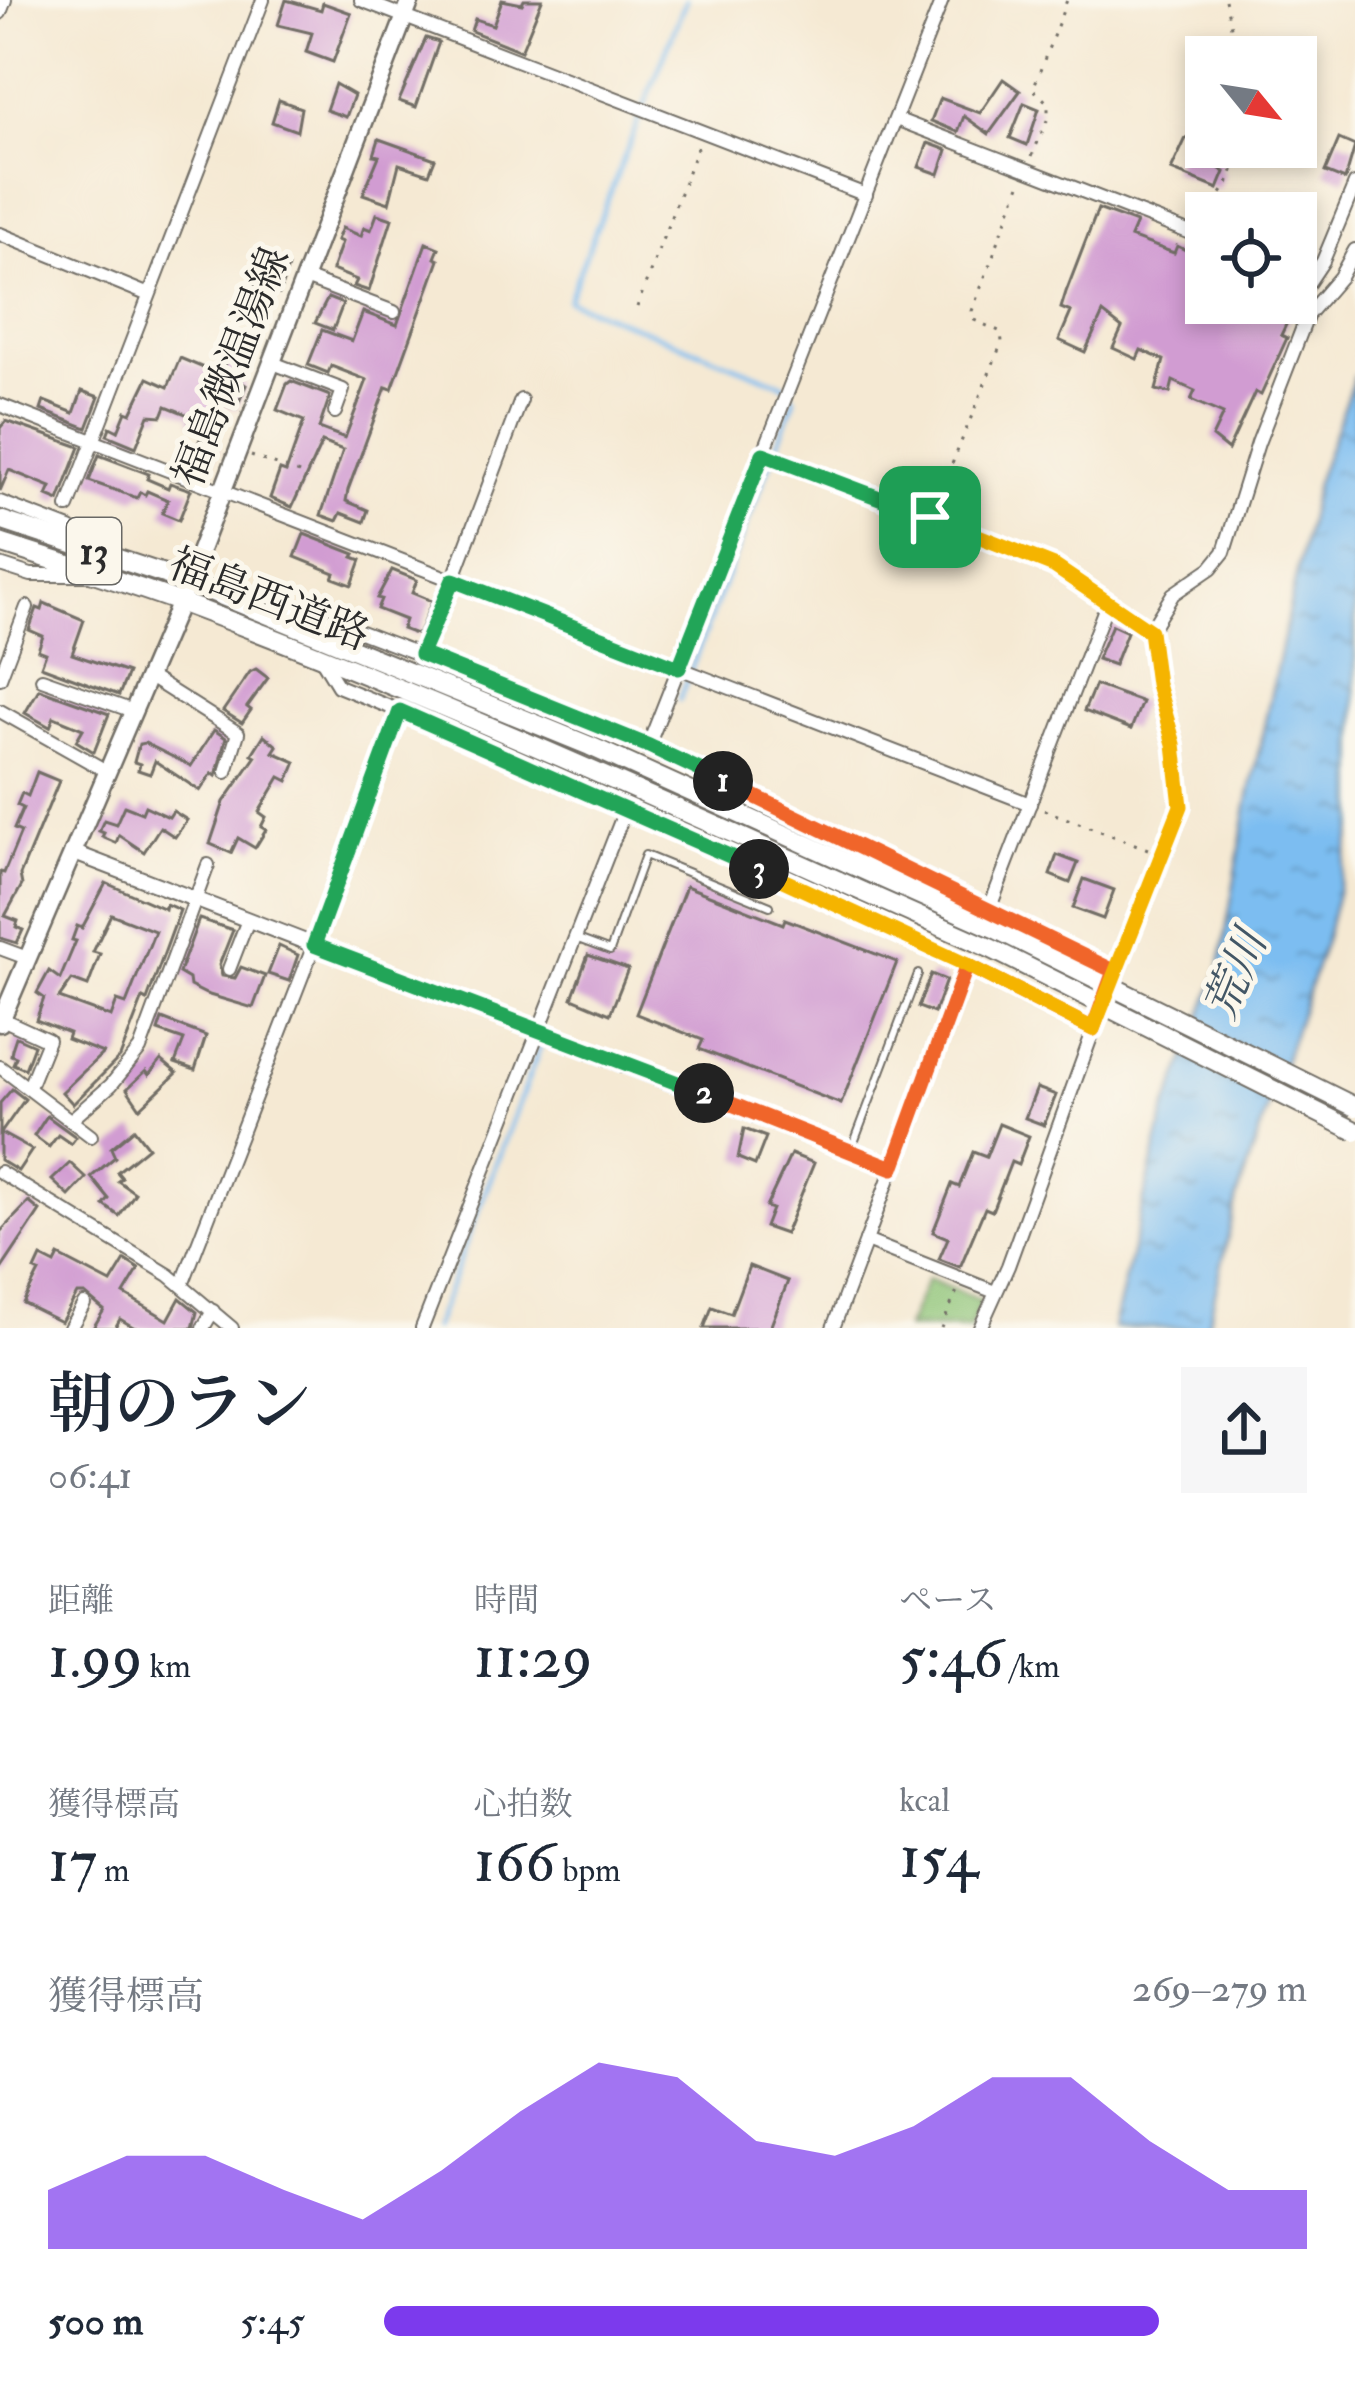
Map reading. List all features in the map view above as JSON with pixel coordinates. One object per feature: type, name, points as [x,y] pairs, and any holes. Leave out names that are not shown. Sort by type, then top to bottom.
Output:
[{"type":"highway","name":"福島西道路","points":[[0,520],[188,582],[590,746],[1355,1131]]},
{"type":"highway","name":"福島西道路","points":[[0,543],[180,602],[844,872],[994,928],[1355,1107]]},
{"type":"main road","name":"福島微温湯線","points":[[1,1021],[180,602],[408,8]]},
{"type":"street","points":[[0,13],[5,0]]},
{"type":"street","points":[[68,506],[263,0]]},
{"type":"street","points":[[361,0],[408,8],[866,195]]},
{"type":"street","points":[[649,746],[942,0]]},
{"type":"street","points":[[896,119],[1185,231]]},
{"type":"street","points":[[1317,268],[1355,184]]},
{"type":"street","points":[[0,234],[149,295]]},
{"type":"street","points":[[1317,304],[1355,250]]},
{"type":"street","points":[[305,278],[394,312]]},
{"type":"street","points":[[980,1328],[1181,806],[1174,744],[1157,684],[1150,631],[1173,594],[1211,568],[1224,552],[1258,442],[1304,324]]},
{"type":"street","points":[[272,363],[343,390],[335,412]]},
{"type":"street","points":[[421,654],[521,400]]},
{"type":"street","points":[[0,405],[1030,804]]},
{"type":"street","points":[[763,454],[1054,566],[1150,631]]},
{"type":"street","points":[[0,502],[70,530],[105,555]]},
{"type":"street","points":[[0,565],[31,575],[99,576]]},
{"type":"street","points":[[990,907],[1108,601]]},
{"type":"street","points":[[0,678],[27,607]]},
{"type":"street","points":[[265,614],[280,608],[299,609],[649,746],[990,907],[1114,971]]},
{"type":"street","points":[[321,658],[338,686],[626,808],[967,965],[1093,1029]]},
{"type":"street","points":[[148,676],[238,734],[226,772]]},
{"type":"street","points":[[42,679],[133,711]]},
{"type":"street","points":[[0,711],[108,772]]},
{"type":"street","points":[[422,1328],[626,808]]},
{"type":"street","points":[[72,852],[893,1168]]},
{"type":"street","points":[[71,1120],[111,1085],[140,1049],[208,865]]},
{"type":"street","points":[[229,969],[248,920]]},
{"type":"street","points":[[182,1285],[314,945]]},
{"type":"street","points":[[0,948],[27,958]]},
{"type":"street","points":[[833,1328],[967,965]]},
{"type":"street","points":[[1,1021],[48,1040],[28,1088]]},
{"type":"street","points":[[0,1067],[91,1136]]},
{"type":"street","points":[[0,1172],[182,1285],[232,1328]]},
{"type":"street","points":[[866,1241],[995,1292]]},
{"type":"street","points":[[70,1328],[84,1304]]},
{"type":"street","points":[[203,1328],[213,1311]]},
{"type":"lane","points":[[574,938],[610,952],[645,855],[770,906]]},
{"type":"lane","points":[[851,1152],[918,974]]},
{"type":"path","points":[[930,517],[1002,342],[1000,332],[974,320],[972,311],[1048,118],[1048,103],[1033,89],[1067,0]]},
{"type":"path","points":[[1225,0],[1233,36]]},
{"type":"path","points":[[637,307],[703,132]]},
{"type":"path","points":[[238,452],[308,476]]},
{"type":"path","points":[[314,945],[400,711]]},
{"type":"path","points":[[1030,804],[1148,849]]},
{"type":"path","points":[[941,1328],[962,1279]]},
{"type":"green space","points":[[927,1279],[982,1301],[970,1328],[906,1328]]},
{"type":"water","name":"荒川","points":[[1355,375],[1355,820],[1325,941],[1237,1198],[1207,1328],[1113,1328],[1165,1112],[1220,967],[1247,806],[1316,483]]},
{"type":"building","points":[[286,0],[321,10],[323,3],[351,13],[333,62],[306,52],[312,33],[278,25]]},
{"type":"building","points":[[502,0],[522,4],[542,0],[521,51],[471,31],[475,19],[493,25]]},
{"type":"building","points":[[426,38],[439,42],[416,107],[399,101]]},
{"type":"building","points":[[1003,79],[1020,91],[989,134],[964,116],[958,132],[931,121],[940,98],[980,113]]},
{"type":"building","points":[[335,84],[354,95],[346,117],[326,110]]},
{"type":"building","points":[[279,100],[301,108],[297,131],[272,122]]},
{"type":"building","points":[[1024,103],[1039,109],[1027,145],[1010,138]]},
{"type":"building","points":[[379,139],[435,159],[429,174],[399,164],[389,203],[363,194],[379,156],[374,155]]},
{"type":"building","points":[[1339,139],[1355,146],[1345,180],[1325,172]]},
{"type":"building","points":[[1185,140],[1185,168],[1225,172],[1218,189],[1171,170]]},
{"type":"building","points":[[928,143],[947,150],[939,174],[919,167]]},
{"type":"building","points":[[1098,209],[1136,223],[1130,237],[1174,253],[1177,246],[1185,250],[1185,324],[1286,324],[1281,335],[1287,338],[1261,395],[1255,392],[1228,450],[1212,437],[1223,414],[1191,400],[1195,391],[1173,381],[1170,393],[1156,390],[1164,360],[1141,350],[1137,359],[1113,348],[1122,328],[1103,313],[1085,352],[1059,340],[1071,312],[1061,308]]},
{"type":"building","points":[[377,214],[392,219],[369,291],[354,286],[357,280],[332,270],[342,228],[361,236],[364,227],[371,230]]},
{"type":"building","points":[[426,243],[439,248],[435,258],[439,260],[392,389],[386,387],[348,490],[346,501],[368,510],[364,522],[341,513],[337,521],[321,515],[343,450],[322,442],[292,507],[270,498],[280,470],[286,472],[304,421],[277,410],[287,384],[291,381],[330,396],[319,428],[345,438],[367,380],[331,366],[328,373],[308,365],[322,330],[352,341],[363,312],[397,325]]},
{"type":"building","points":[[261,258],[288,267],[279,294],[252,285]]},
{"type":"building","points":[[328,298],[343,304],[333,330],[315,323]]},
{"type":"building","points":[[236,337],[257,345],[241,382],[246,385],[236,409],[215,401],[202,427],[189,421],[191,416],[166,406],[162,416],[149,415],[136,447],[107,435],[110,427],[118,431],[126,411],[131,413],[148,378],[168,387],[180,358],[220,375]]},
{"type":"building","points":[[82,391],[99,397],[87,428],[41,410],[44,401],[74,413]]},
{"type":"building","points":[[6,421],[80,447],[59,501],[47,496],[51,487],[9,470],[0,491],[0,428]]},
{"type":"building","points":[[200,439],[219,447],[208,473],[188,467]]},
{"type":"building","points":[[99,455],[149,474],[147,479],[168,488],[170,483],[191,490],[179,520],[162,513],[168,500],[147,491],[137,498],[89,481]]},
{"type":"building","points":[[304,534],[361,560],[352,585],[295,557]]},
{"type":"building","points":[[392,570],[417,580],[412,593],[432,601],[418,635],[402,629],[405,620],[377,609],[381,599],[377,598]]},
{"type":"building","points":[[44,603],[84,620],[72,654],[128,673],[119,695],[41,666],[46,653],[38,650],[43,636],[29,630],[37,608],[42,610]]},
{"type":"building","points":[[1112,625],[1127,632],[1114,665],[1097,659]]},
{"type":"building","points":[[256,669],[268,678],[247,707],[251,710],[242,723],[223,711]]},
{"type":"building","points":[[1095,685],[1142,702],[1131,729],[1084,711]]},
{"type":"building","points":[[39,689],[109,714],[94,752],[76,741],[83,729],[54,717],[50,727],[25,713]]},
{"type":"building","points":[[214,730],[226,738],[216,776],[212,773],[200,791],[155,761],[150,774],[138,770],[140,764],[134,762],[139,744],[145,743],[191,766]]},
{"type":"building","points":[[264,735],[277,746],[273,752],[296,762],[288,781],[280,777],[259,812],[266,817],[261,827],[266,830],[255,848],[238,838],[231,853],[210,844],[224,802],[256,756],[252,754]]},
{"type":"building","points":[[37,772],[59,781],[20,875],[22,885],[5,916],[18,921],[16,927],[23,930],[17,943],[0,938],[0,872],[4,873],[21,832],[14,829],[23,808],[17,805],[22,793],[28,796]]},
{"type":"building","points":[[124,806],[142,813],[145,806],[169,817],[173,811],[187,820],[175,837],[160,827],[144,852],[119,835],[116,843],[99,831],[104,820],[116,824]]},
{"type":"building","points":[[1057,855],[1078,863],[1070,883],[1050,875]]},
{"type":"building","points":[[1084,879],[1114,890],[1103,919],[1073,908]]},
{"type":"building","points":[[106,883],[165,909],[166,904],[180,910],[120,1057],[73,1104],[62,1092],[103,1053],[36,1020],[44,998],[37,993],[49,971],[60,979],[76,941],[72,940],[77,926],[82,928]],"holes":[[[111,914],[155,931],[126,1004],[117,1001],[111,1017],[59,998],[72,980],[88,986],[100,954],[93,952]]]},
{"type":"building","points":[[686,886],[897,962],[841,1104],[699,1049],[703,1040],[636,1014]]},
{"type":"building","points":[[199,919],[233,930],[219,965],[222,976],[235,978],[241,967],[265,976],[253,1008],[206,994],[179,973]]},
{"type":"building","points":[[279,946],[298,955],[289,981],[268,974]]},
{"type":"building","points":[[588,955],[628,969],[610,1014],[572,998]]},
{"type":"building","points":[[931,974],[946,980],[934,1013],[918,1007]]},
{"type":"building","points":[[162,1019],[206,1036],[195,1070],[175,1063],[184,1040],[158,1031]]},
{"type":"building","points":[[16,1037],[34,1045],[25,1069],[13,1064]]},
{"type":"building","points":[[161,1060],[177,1073],[140,1108],[127,1089],[146,1071],[149,1075]]},
{"type":"building","points":[[1037,1088],[1056,1095],[1044,1125],[1025,1118]]},
{"type":"building","points":[[12,1089],[25,1099],[1,1133],[32,1150],[18,1171],[0,1160],[0,1103]]},
{"type":"building","points":[[47,1116],[76,1137],[71,1144],[58,1135],[49,1147],[34,1136]]},
{"type":"building","points":[[999,1124],[1029,1136],[1018,1165],[1011,1162],[992,1211],[985,1208],[960,1267],[939,1259],[948,1238],[933,1232],[952,1184],[959,1187],[973,1152],[986,1157]]},
{"type":"building","points":[[134,1129],[148,1147],[117,1172],[122,1178],[118,1181],[135,1193],[119,1216],[104,1205],[109,1199],[91,1177],[115,1157],[111,1148]]},
{"type":"building","points":[[744,1129],[766,1137],[755,1165],[738,1158]]},
{"type":"building","points":[[791,1154],[814,1163],[785,1234],[765,1227],[772,1209],[766,1207]]},
{"type":"building","points":[[70,1163],[86,1178],[69,1196],[52,1180]]},
{"type":"building","points":[[29,1202],[40,1211],[0,1271],[0,1232]]},
{"type":"building","points":[[59,1256],[111,1283],[125,1260],[139,1269],[124,1294],[168,1320],[180,1298],[197,1312],[193,1328],[135,1328],[120,1319],[115,1328],[93,1328],[104,1310],[85,1294],[77,1294],[61,1322],[23,1303],[39,1272],[35,1270],[41,1257],[55,1264]]},
{"type":"building","points":[[749,1266],[788,1281],[770,1328],[704,1328],[712,1307],[731,1314]]},
{"type":"waterway","points":[[679,700],[795,399],[785,385],[568,300],[686,0]]},
{"type":"waterway","points":[[434,1328],[540,1047]]},
{"type":"route","points":[[930,517],[763,454],[679,668],[453,580],[421,654],[649,746],[990,907],[1114,971],[1093,1029],[967,965],[893,1168],[314,945],[400,711],[868,917],[967,965],[1093,1029],[1181,806],[1174,744],[1157,684],[1150,631],[1054,566],[930,517]]}]
